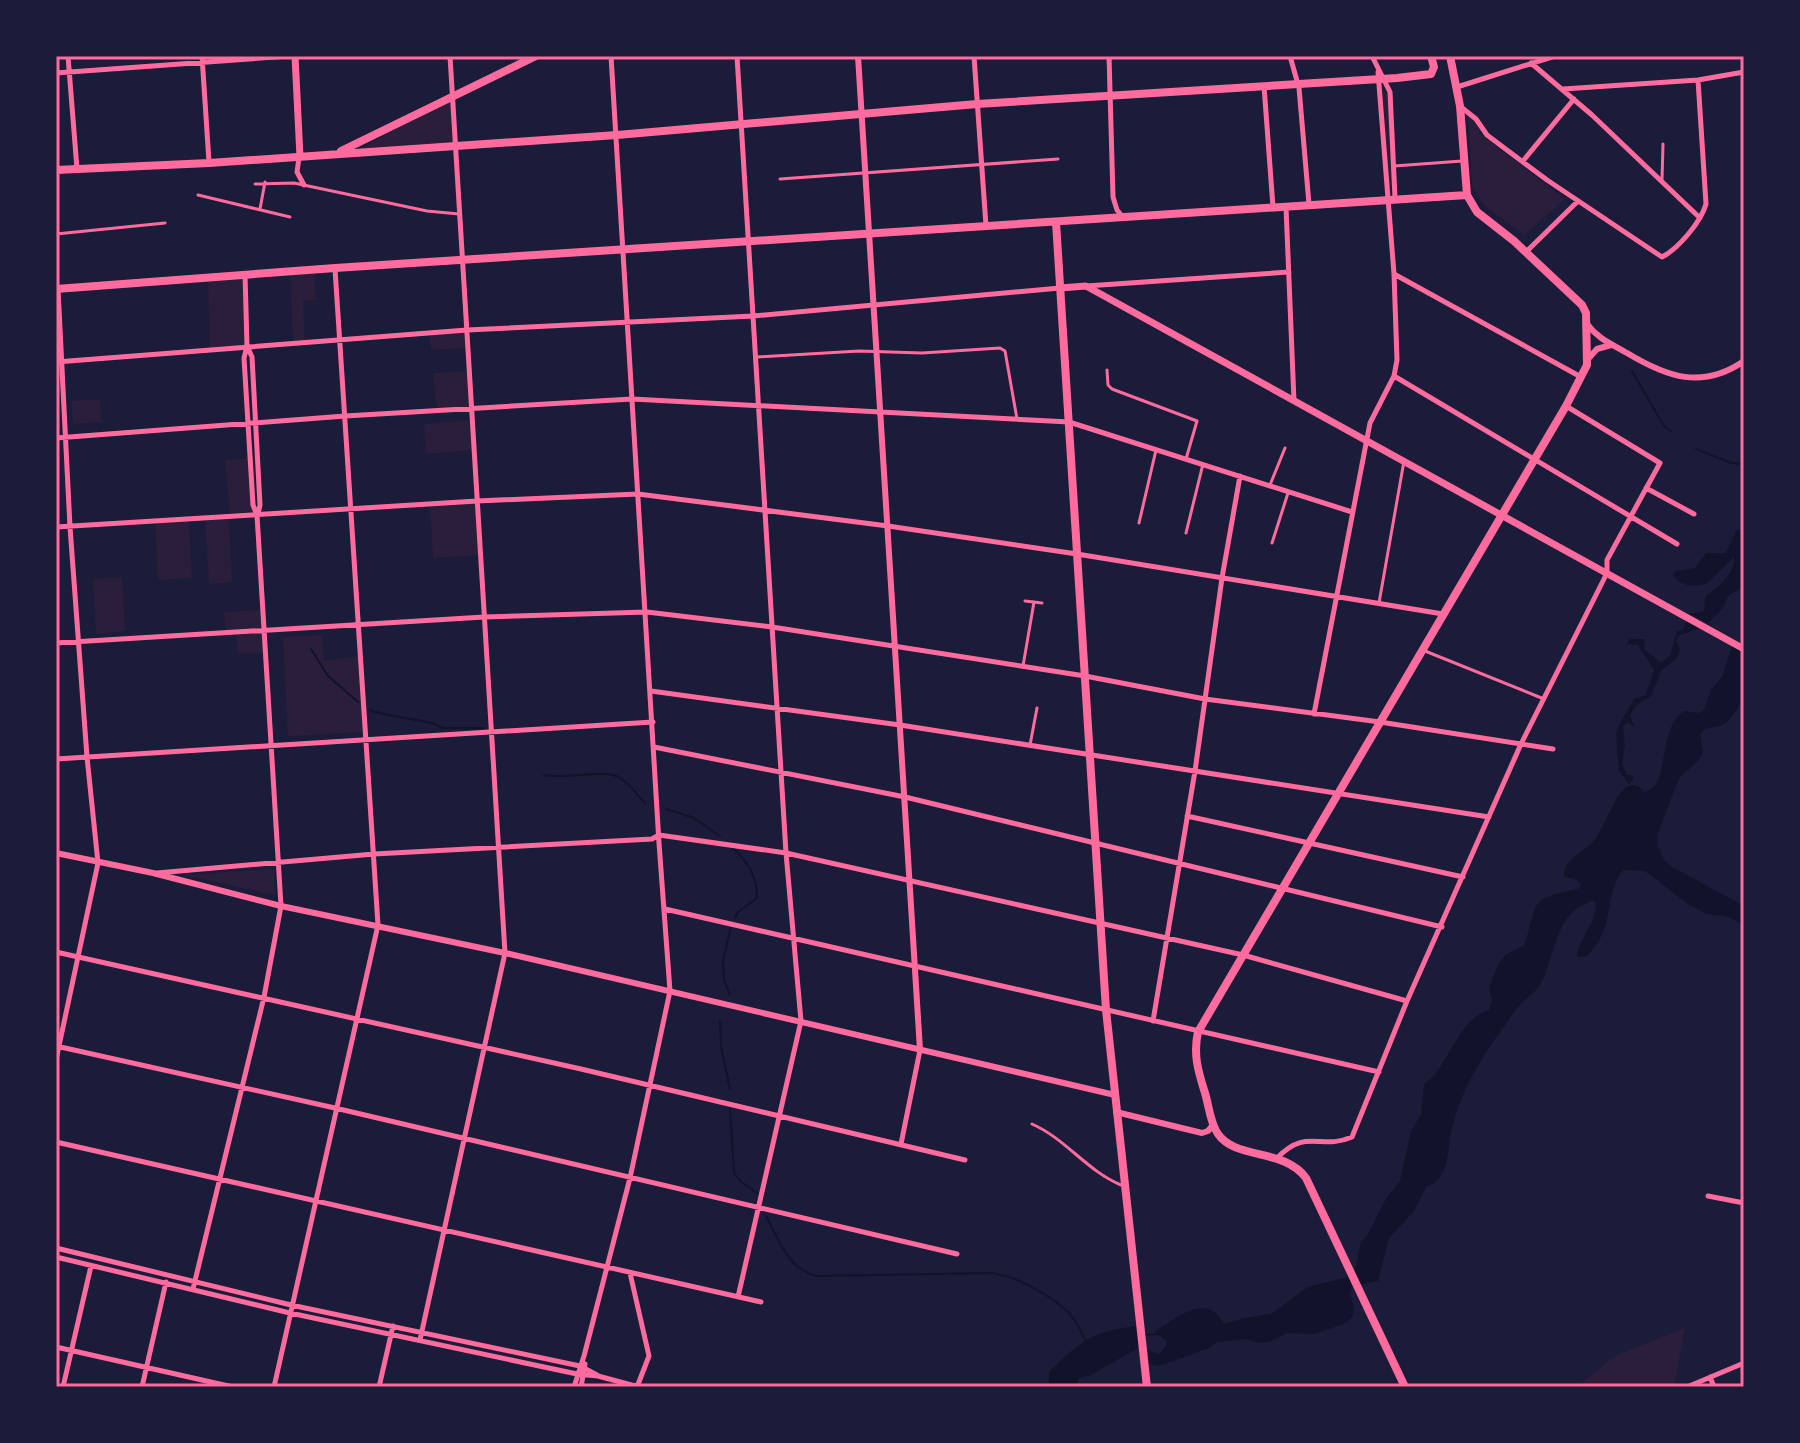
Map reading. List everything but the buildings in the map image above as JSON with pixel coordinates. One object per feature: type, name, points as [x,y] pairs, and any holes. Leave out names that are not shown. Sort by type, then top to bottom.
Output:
[{"type":"main road","points":[[292,56],[300,157]]},
{"type":"main road","points":[[336,153],[536,56]]},
{"type":"main road","points":[[56,170],[300,157],[617,135],[862,112],[1427,75],[1433,72],[1431,56]]},
{"type":"main road","points":[[1405,1387],[1306,1178],[1277,1158],[1227,1144],[1219,1137],[1196,1065],[1195,1048],[1198,1032],[1566,406],[1582,378],[1588,359],[1587,324],[1582,305],[1526,252],[1477,212],[1467,195],[1460,106],[1450,56]]},
{"type":"main road","points":[[57,289],[335,268],[1467,195]]},
{"type":"main road","points":[[1056,222],[1106,1010],[1147,1387]]},
{"type":"main road","points":[[1060,288],[1086,286],[1744,649]]},
{"type":"street","points":[[68,56],[77,170]]},
{"type":"street","points":[[202,56],[209,163]]},
{"type":"street","points":[[56,73],[292,56]]},
{"type":"street","points":[[420,1340],[505,953],[450,56]]},
{"type":"street","points":[[574,1387],[580,1375],[630,1178],[670,991],[611,56]]},
{"type":"street","points":[[737,56],[786,853],[801,1021],[738,1297]]},
{"type":"street","points":[[858,56],[920,1050],[901,1144]]},
{"type":"street","points":[[974,56],[986,227]]},
{"type":"street","points":[[1109,56],[1113,197],[1123,217]]},
{"type":"street","points":[[1290,56],[1298,84],[1309,204]]},
{"type":"street","points":[[1372,56],[1390,92],[1394,166],[1391,198]]},
{"type":"street","points":[[1529,56],[1531,63],[1574,99],[1700,218]]},
{"type":"street","points":[[1457,87],[1555,56]]},
{"type":"street","points":[[1562,89],[1698,80],[1744,72]]},
{"type":"street","points":[[1314,714],[1373,415],[1394,376],[1397,360],[1391,198],[1380,76]]},
{"type":"street","points":[[1460,106],[1476,119],[1487,135],[1662,257],[1669,253],[1705,210],[1698,80]]},
{"type":"street","points":[[1264,85],[1273,207]]},
{"type":"street","points":[[1523,161],[1574,99]]},
{"type":"street","points":[[300,157],[297,172],[304,185]]},
{"type":"street","points":[[1526,252],[1578,201]]},
{"type":"street","points":[[1286,206],[1294,401]]},
{"type":"street","points":[[274,1387],[378,925],[335,268]]},
{"type":"street","points":[[1086,286],[1289,272]]},
{"type":"street","points":[[193,1289],[264,997],[281,906],[245,274]]},
{"type":"street","points":[[1394,274],[1582,378]]},
{"type":"street","points":[[58,362],[467,330],[753,316],[1060,288]]},
{"type":"street","points":[[56,1060],[98,863],[87,757],[58,362],[57,289]]},
{"type":"street","points":[[1587,324],[1599,338],[1659,372],[1676,377],[1716,375],[1744,361]]},
{"type":"street","points":[[1588,346],[1591,340],[1599,338]]},
{"type":"street","points":[[1588,359],[1597,349],[1611,345]]},
{"type":"street","points":[[1394,376],[1677,544]]},
{"type":"street","points":[[56,438],[345,416],[632,399],[881,411],[1069,422],[1352,512]]},
{"type":"street","points":[[1277,1158],[1290,1145],[1301,1141],[1341,1142],[1352,1137],[1407,1001],[1521,744],[1607,573],[1607,560],[1660,463],[1566,406]]},
{"type":"street","points":[[1153,1021],[1240,476]]},
{"type":"street","points":[[1646,488],[1694,514]]},
{"type":"street","points":[[56,527],[638,494],[1077,554],[1443,614]]},
{"type":"street","points":[[56,643],[484,617],[647,612],[772,627],[1085,676],[1205,699],[1553,749]]},
{"type":"street","points":[[651,691],[900,725],[1489,817]]},
{"type":"street","points":[[56,759],[653,722]]},
{"type":"street","points":[[654,747],[905,797],[1442,927]]},
{"type":"street","points":[[1187,816],[1463,877]]},
{"type":"street","points":[[153,873],[374,854],[652,839],[659,835],[786,853],[1243,955],[1407,1001]]},
{"type":"street","points":[[56,853],[153,873],[281,906],[505,953],[1115,1095]]},
{"type":"street","points":[[665,909],[1379,1072]]},
{"type":"street","points":[[56,952],[652,1085],[965,1160]]},
{"type":"street","points":[[58,1046],[957,1254]]},
{"type":"street","points":[[1116,1112],[1202,1133],[1213,1125]]},
{"type":"street","points":[[56,1142],[761,1302]]},
{"type":"street","points":[[1708,1196],[1744,1203]]},
{"type":"street","points":[[56,1248],[291,1305],[582,1366],[598,1376]]},
{"type":"street","points":[[56,1257],[290,1313],[580,1375],[598,1376],[638,1387],[649,1356],[630,1273]]},
{"type":"street","points":[[63,1387],[91,1266]]},
{"type":"street","points":[[142,1387],[166,1282]]},
{"type":"street","points":[[379,1387],[393,1326]]},
{"type":"street","points":[[56,1347],[233,1387]]},
{"type":"street","points":[[1687,1387],[1744,1363]]},
{"type":"street","points":[[580,1375],[581,1387]]},
{"type":"street","points":[[1710,1377],[1714,1387]]},
{"type":"lane","points":[[1662,180],[1663,144]]},
{"type":"lane","points":[[780,179],[1058,159]]},
{"type":"lane","points":[[1394,166],[1464,161]]},
{"type":"lane","points":[[260,209],[265,182]]},
{"type":"lane","points":[[255,184],[304,185],[427,211],[459,214]]},
{"type":"lane","points":[[198,195],[290,217]]},
{"type":"lane","points":[[56,234],[165,223]]},
{"type":"lane","points":[[757,357],[859,351],[1003,349],[1017,419]]},
{"type":"lane","points":[[1107,370],[1108,385],[1112,389],[1197,421],[1186,459]]},
{"type":"lane","points":[[1269,486],[1285,448]]},
{"type":"lane","points":[[1139,523],[1156,450]]},
{"type":"lane","points":[[1379,604],[1404,461]]},
{"type":"lane","points":[[1186,533],[1203,464]]},
{"type":"lane","points":[[1272,543],[1289,492]]},
{"type":"lane","points":[[1025,601],[1042,603]]},
{"type":"lane","points":[[1023,666],[1034,602]]},
{"type":"lane","points":[[1422,650],[1544,699]]},
{"type":"lane","points":[[1030,745],[1037,708]]},
{"type":"lane","points":[[1032,1124],[1048,1131],[1106,1179],[1125,1187]]},
{"type":"shaded area","points":[[1382,88],[1389,94],[1393,186],[1387,186]]},
{"type":"shaded area","points":[[452,97],[455,144],[355,152]]},
{"type":"shaded area","points":[[1468,114],[1477,122],[1480,134],[1565,199],[1524,235],[1485,206],[1472,186]]},
{"type":"shaded area","points":[[314,269],[316,300],[303,301],[305,342],[293,343],[290,271]]},
{"type":"shaded area","points":[[242,278],[247,346],[210,350],[208,281]]},
{"type":"shaded area","points":[[467,330],[468,348],[431,350],[429,333]]},
{"type":"shaded area","points":[[469,371],[471,409],[437,411],[433,373]]},
{"type":"shaded area","points":[[100,399],[102,422],[73,424],[71,401]]},
{"type":"shaded area","points":[[472,420],[474,450],[426,454],[424,424]]},
{"type":"shaded area","points":[[254,458],[257,512],[230,513],[225,460]]},
{"type":"shaded area","points":[[477,501],[481,555],[433,558],[430,504]]},
{"type":"shaded area","points":[[229,517],[232,582],[209,584],[205,519]]},
{"type":"shaded area","points":[[189,520],[192,578],[158,580],[155,522]]},
{"type":"shaded area","points":[[1744,527],[1744,586],[1728,596],[1722,609],[1708,623],[1690,614],[1704,611],[1705,597],[1729,575],[1734,557],[1706,584],[1688,585],[1673,575],[1676,571],[1695,568],[1706,553],[1726,553],[1736,531]]},
{"type":"shaded area","points":[[122,577],[125,631],[96,634],[93,579]]},
{"type":"shaded area","points":[[263,610],[266,653],[238,654],[236,632],[226,632],[224,612]]},
{"type":"shaded area","points":[[1688,619],[1702,627],[1678,636],[1676,641],[1680,649],[1676,659],[1662,670],[1650,697],[1638,704],[1630,716],[1635,728],[1628,722],[1623,726],[1625,745],[1622,764],[1627,775],[1632,775],[1634,779],[1629,784],[1619,771],[1616,734],[1634,699],[1646,695],[1654,670],[1638,645],[1628,644],[1624,650],[1630,639],[1644,639],[1645,650],[1661,663],[1670,656],[1677,631],[1683,630]]},
{"type":"shaded area","points":[[322,635],[324,661],[359,656],[364,732],[288,736],[283,637]]},
{"type":"shaded area","points":[[1733,643],[1744,649],[1746,684],[1743,699],[1725,723],[1707,728],[1700,735],[1703,752],[1698,761],[1679,778],[1657,835],[1664,860],[1672,867],[1744,906],[1744,925],[1726,916],[1707,914],[1688,904],[1645,871],[1623,870],[1613,891],[1602,934],[1587,956],[1577,957],[1596,903],[1593,900],[1582,905],[1566,920],[1540,985],[1518,1007],[1472,1077],[1458,1108],[1447,1161],[1440,1177],[1426,1187],[1414,1211],[1389,1238],[1378,1281],[1352,1286],[1352,1317],[1346,1323],[1315,1334],[1287,1333],[1258,1343],[1247,1339],[1217,1342],[1209,1348],[1159,1366],[1148,1364],[1146,1350],[1159,1354],[1166,1346],[1166,1340],[1154,1332],[1189,1311],[1211,1310],[1224,1324],[1271,1314],[1308,1287],[1348,1277],[1355,1271],[1361,1242],[1400,1181],[1411,1132],[1421,1114],[1424,1084],[1439,1068],[1460,1034],[1478,1015],[1489,1010],[1492,1000],[1489,987],[1498,965],[1505,955],[1524,946],[1537,906],[1549,896],[1578,889],[1581,885],[1577,880],[1564,876],[1567,864],[1595,839],[1619,794],[1631,785],[1645,792],[1653,787],[1662,768],[1670,730],[1676,719],[1684,711],[1699,713],[1704,710],[1711,690],[1722,677]]},
{"type":"shaded area","points":[[274,869],[275,895],[184,875]]},
{"type":"shaded area","points":[[1136,1326],[1138,1348],[1089,1376],[1079,1378],[1076,1387],[1049,1387],[1049,1372],[1079,1345],[1108,1331]]},
{"type":"shaded area","points":[[1685,1328],[1674,1387],[1577,1387],[1615,1356]]},
{"type":"waterway","points":[[1632,371],[1664,426],[1672,432]]},
{"type":"waterway","points":[[1696,449],[1731,463],[1744,464]]},
{"type":"waterway","points":[[311,649],[328,676],[358,702]]},
{"type":"waterway","points":[[370,710],[442,728],[484,728]]},
{"type":"waterway","points":[[544,775],[613,775],[627,783],[646,804]]},
{"type":"waterway","points":[[666,809],[694,818],[720,836]]},
{"type":"waterway","points":[[732,847],[750,870],[757,898],[738,912],[735,918]]},
{"type":"waterway","points":[[730,995],[724,980],[723,961],[731,927]]},
{"type":"waterway","points":[[720,1022],[721,1047],[730,1089]]},
{"type":"waterway","points":[[730,1108],[734,1173],[758,1194]]},
{"type":"waterway","points":[[766,1216],[791,1260],[816,1276],[1002,1275],[1034,1288],[1062,1307],[1072,1317],[1086,1341]]},
{"type":"waterway","points":[[1144,1335],[1158,1334]]}]
